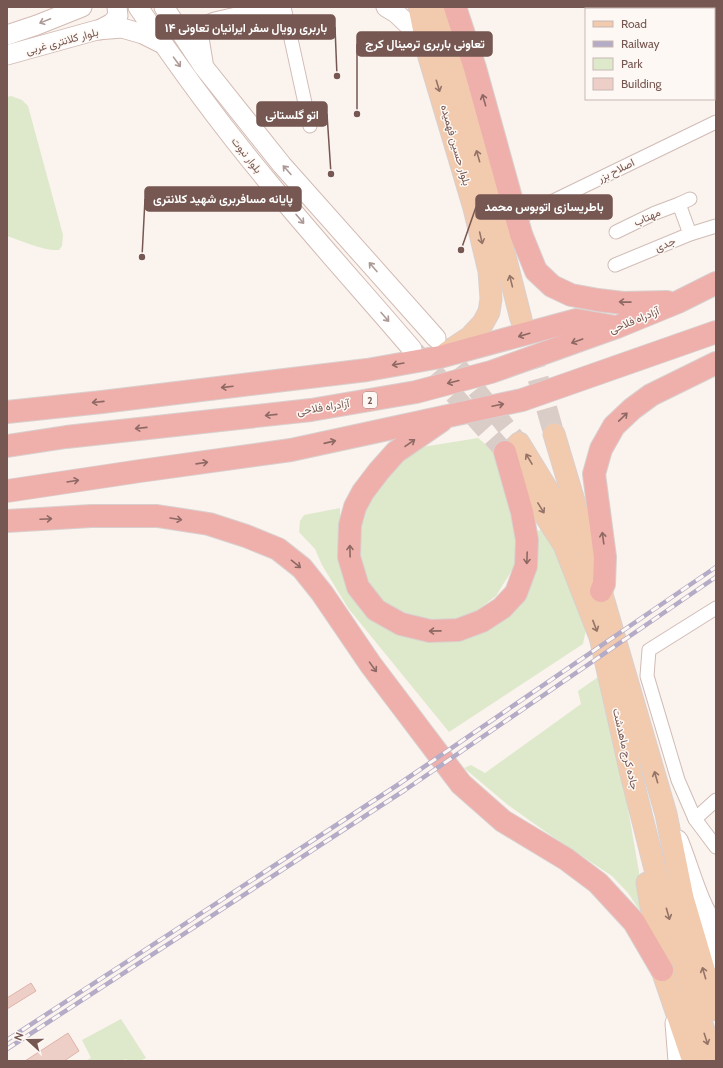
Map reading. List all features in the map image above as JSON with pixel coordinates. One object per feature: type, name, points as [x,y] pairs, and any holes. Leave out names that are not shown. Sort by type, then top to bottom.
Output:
[{"type":"highway","points":[[455,7],[477,75],[516,219],[536,271],[552,286],[572,295],[623,303],[678,302]]},
{"type":"highway","name":"آزادراه فلاحی","points":[[7,446],[66,437],[311,410],[416,392],[491,372],[617,327],[678,302],[716,283]]},
{"type":"highway","points":[[7,412],[367,370],[438,348],[490,344],[576,320],[617,327]]},
{"type":"highway","points":[[7,491],[291,450],[450,414],[522,400],[716,332]]},
{"type":"highway","points":[[601,591],[604,584],[605,557],[594,474],[601,449],[614,426],[632,409],[651,395],[716,363]]},
{"type":"highway","points":[[450,414],[396,452],[379,471],[364,492],[355,507],[350,525],[349,557],[358,586],[376,610],[401,624],[430,631],[458,630],[482,621],[502,608],[516,592],[526,566],[527,540],[512,447]]},
{"type":"highway","points":[[7,521],[91,516],[157,516],[209,524],[246,536],[278,549],[302,568],[322,593],[371,666],[461,784],[503,821],[566,859],[598,882],[634,922],[662,970]]},
{"type":"main road","name":"بلوار کلانتری غربی","points":[[7,35],[82,7]]},
{"type":"main road","points":[[97,30],[112,23],[118,16],[117,7]]},
{"type":"main road","name":"بلوار نبوت","points":[[138,7],[163,44],[270,184],[412,349]]},
{"type":"main road","name":"بلوار نبوت","points":[[164,7],[203,66],[282,165],[438,348]]},
{"type":"main road","points":[[203,66],[199,38],[203,27],[215,22],[280,7]]},
{"type":"main road","points":[[386,7],[396,13],[415,31],[429,57]]},
{"type":"main road","name":"بلوار حسین فهمیده","points":[[419,7],[429,57],[474,208],[489,271],[491,299],[488,312],[483,323],[470,337],[438,348]]},
{"type":"main road","name":"بلوار حسین فهمیده","points":[[440,7],[454,73],[491,201],[521,319]]},
{"type":"main road","name":"بلوار کلانتری غربی","points":[[7,55],[97,30],[122,28],[143,34],[163,44]]},
{"type":"main road","name":"جاده کرج ماهدشت","points":[[554,434],[666,814],[683,898],[716,1010]]},
{"type":"main road","points":[[512,447],[566,520],[595,587],[601,591]]},
{"type":"main road","name":"جاده کرج ماهدشت","points":[[512,447],[564,545],[600,638],[631,774],[658,880],[714,1061]]},
{"type":"main road","points":[[631,774],[662,970],[693,1061]]},
{"type":"main road","points":[[666,814],[697,892],[716,959]]},
{"type":"main road","points":[[697,892],[712,923],[716,928]]},
{"type":"main road","points":[[674,1005],[678,1061]]},
{"type":"street","points":[[284,7],[310,126]]},
{"type":"street","name":"اصلاح بزر","points":[[516,219],[716,122]]},
{"type":"street","name":"مهتاب","points":[[616,232],[655,213],[685,202],[690,234]]},
{"type":"street","name":"جدی","points":[[615,264],[690,234],[716,226]]},
{"type":"street","points":[[716,608],[649,650],[647,676],[678,780],[695,820],[716,847]]},
{"type":"street","points":[[695,820],[716,800]]},
{"type":"green space","points":[[11,96],[22,100],[28,106],[63,235],[62,246],[59,250],[46,249],[7,236],[7,97]]},
{"type":"green space","points":[[478,438],[496,453],[514,502],[517,562],[496,596],[478,610],[449,623],[405,619],[386,607],[367,584],[356,552],[356,522],[379,479],[422,447]]},
{"type":"green space","points":[[340,508],[341,557],[414,638],[434,643],[460,638],[537,555],[537,531],[544,529],[553,543],[587,625],[583,644],[449,732],[348,608],[322,565],[315,549],[299,532],[300,521],[304,515]]},
{"type":"green space","points":[[601,675],[623,780],[639,872],[640,911],[628,893],[612,876],[508,805],[464,768],[471,765],[485,773],[581,704],[578,691]]},
{"type":"green space","points":[[121,1019],[146,1058],[140,1061],[128,1061],[126,1059],[122,1061],[85,1061],[91,1058],[82,1040]]},
{"type":"building","points":[[31,983],[36,991],[7,1009],[7,998]]},
{"type":"building","points":[[68,1033],[79,1051],[64,1061],[25,1061]]},
{"type":"tunnel","points":[[521,319],[554,434]]},
{"type":"tunnel","points":[[440,344],[519,443]]},
{"type":"tunnel","points":[[415,351],[505,452]]},
{"type":"railway","points":[[7,1040],[396,786],[716,567]]},
{"type":"railway","points":[[7,1049],[405,790],[716,577]]},
{"type":"place","name":"باربری رویال سفر ایرانیان تعاونی ۱۴","points":[[337,76]]},
{"type":"place","name":"تعاونی باربری ترمینال کرج","points":[[357,114]]},
{"type":"place","name":"اتو گلستانی","points":[[331,174]]},
{"type":"place","name":"باطریسازی اتوبوس محمد","points":[[461,250]]},
{"type":"place","name":"پایانه مسافربری شهید کلانتری","points":[[142,257]]}]
